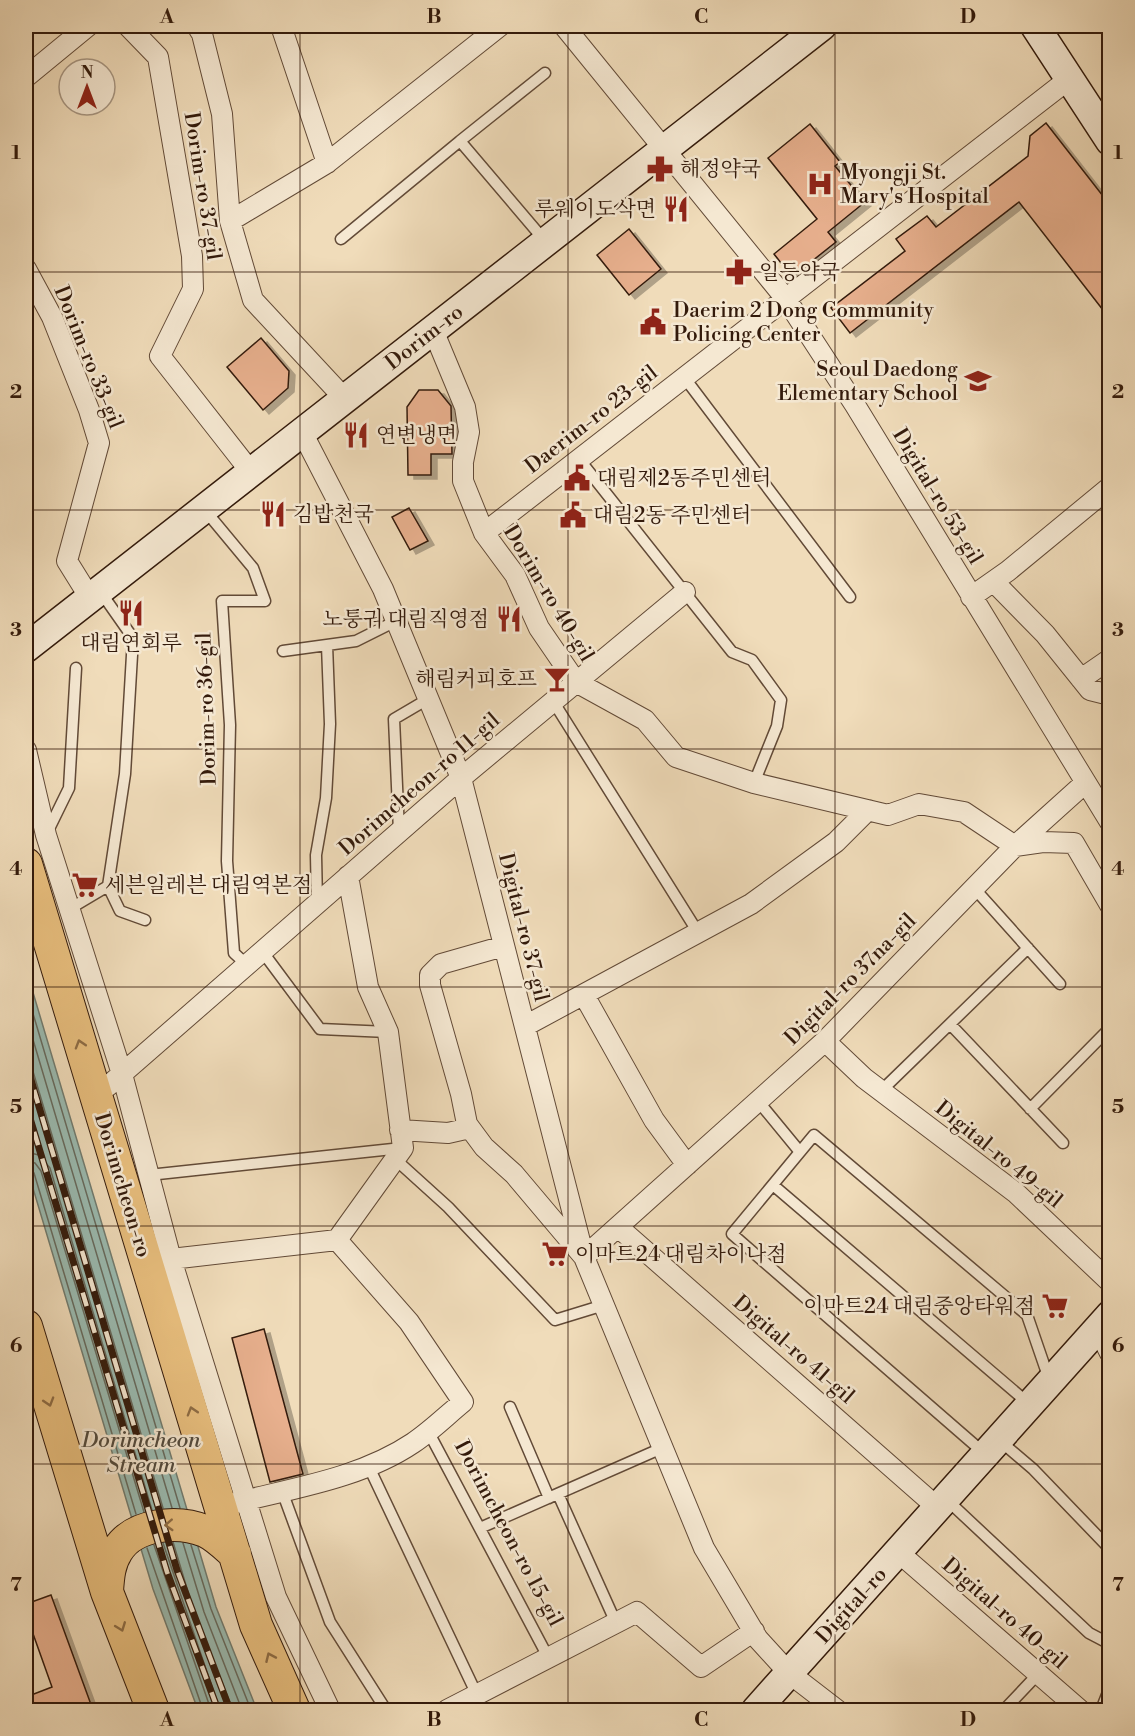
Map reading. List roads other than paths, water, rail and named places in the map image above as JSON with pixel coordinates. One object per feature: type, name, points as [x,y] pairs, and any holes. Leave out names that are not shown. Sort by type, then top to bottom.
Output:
[{"type":"main road","name":"Dorimcheon-ro","points":[[26,864],[95,1093],[234,1503],[229,1548],[256,1625],[294,1710]]},
{"type":"main road","points":[[26,1326],[108,1581],[153,1710]]},
{"type":"main road","points":[[108,1581],[117,1551],[130,1536],[157,1526],[186,1524],[208,1532],[229,1548]]},
{"type":"street","points":[[26,77],[88,26]]},
{"type":"street","name":"Dorim-ro 37-gil","points":[[128,26],[158,57],[192,256],[193,290],[160,356],[251,472]]},
{"type":"street","points":[[197,26],[202,34],[222,114],[230,221],[253,300],[345,399]]},
{"type":"street","points":[[281,26],[327,163]]},
{"type":"street","points":[[230,221],[327,163],[500,26]]},
{"type":"street","name":"Digital-ro 53-gil","points":[[564,26],[786,298],[855,405],[1084,783],[1110,822]]},
{"type":"street","name":"Dorim-ro","points":[[26,648],[822,26]]},
{"type":"street","points":[[1035,26],[1110,141]]},
{"type":"street","name":"Daerim-ro 23-gil","points":[[484,532],[1069,79]]},
{"type":"street","name":"Dorim-ro 33-gil","points":[[26,269],[52,317],[89,410],[99,443],[67,561],[95,594]]},
{"type":"street","name":"Dorim-ro 40-gil","points":[[433,330],[465,407],[469,432],[463,462],[463,481],[484,532],[515,575],[539,628],[576,682],[645,720],[676,758],[754,783],[888,815],[919,804],[964,812],[1015,846]]},
{"type":"street","name":"Digital-ro 37-gil","points":[[302,432],[383,590],[461,778],[584,1257],[662,1448],[704,1548],[754,1631],[789,1673],[837,1710]]},
{"type":"street","points":[[971,597],[993,582],[1110,487]]},
{"type":"street","points":[[993,582],[1046,634],[1090,690],[1110,695]]},
{"type":"street","name":"Dorimcheon-ro 11-gil","points":[[95,1093],[122,1074],[461,778],[685,592]]},
{"type":"street","points":[[1081,680],[1110,659]]},
{"type":"street","points":[[26,750],[46,835],[122,1074],[234,1503],[330,1710]]},
{"type":"street","name":"Digital-ro 37na-gil","points":[[584,1257],[825,1041],[1015,846],[1084,783]]},
{"type":"street","points":[[525,1026],[699,934],[751,903],[836,842],[868,810]]},
{"type":"street","points":[[1015,846],[1043,842],[1074,843],[1110,905]]},
{"type":"street","points":[[171,1259],[337,1240],[400,1146],[388,1032],[368,987],[348,876]]},
{"type":"street","points":[[504,946],[441,964],[430,975],[430,985],[470,1128],[484,1147],[514,1174],[584,1257]]},
{"type":"street","points":[[584,995],[654,1120],[687,1165]]},
{"type":"street","name":"Digital-ro 49-gil","points":[[825,1041],[881,1091],[1016,1193],[1110,1282]]},
{"type":"street","points":[[400,1146],[470,1128]]},
{"type":"street","name":"Digital-ro 41-gil","points":[[618,1227],[942,1503]]},
{"type":"street","points":[[234,1503],[341,1476],[368,1465],[412,1444],[463,1402],[409,1322],[337,1240]]},
{"type":"street","name":"Digital-ro","points":[[756,1710],[1050,1382],[1106,1332]]},
{"type":"street","name":"Digital-ro 40-gil","points":[[898,1552],[1080,1710]]},
{"type":"street","name":"Dorimcheon-ro 15-gil","points":[[447,1710],[637,1612],[701,1667],[754,1631]]},
{"type":"lane","points":[[341,239],[545,73]]},
{"type":"lane","points":[[460,141],[545,241]]},
{"type":"lane","points":[[684,377],[850,597]]},
{"type":"lane","points":[[579,459],[732,652],[752,660],[781,700],[777,726],[754,783]]},
{"type":"lane","name":"Dorim-ro 36-gil","points":[[204,508],[253,568],[264,601],[222,601],[230,725],[227,861],[234,953],[247,965]]},
{"type":"lane","points":[[95,594],[134,638],[125,774],[108,886],[120,911],[145,920]]},
{"type":"lane","points":[[283,651],[356,642],[396,621]]},
{"type":"lane","name":"Dorimcheon-ro 11-gil","points":[[317,903],[316,855],[326,798],[330,724],[327,645]]},
{"type":"lane","points":[[46,835],[69,788],[76,668]]},
{"type":"lane","points":[[399,832],[394,719],[428,699]]},
{"type":"lane","points":[[553,701],[699,934]]},
{"type":"lane","points":[[71,908],[108,886]]},
{"type":"lane","points":[[974,888],[1060,984]]},
{"type":"lane","points":[[881,1091],[1028,948]]},
{"type":"lane","points":[[262,951],[320,1029],[388,1032]]},
{"type":"lane","points":[[950,1024],[1063,1143]]},
{"type":"lane","points":[[1030,1109],[1110,1029]]},
{"type":"lane","points":[[758,1101],[800,1152]]},
{"type":"lane","points":[[1050,1382],[1027,1315],[814,1135],[732,1234],[992,1447],[1033,1469],[1110,1549]]},
{"type":"lane","points":[[400,1146],[448,1207],[555,1320],[604,1305]]},
{"type":"lane","name":"Dorimcheon-ro","points":[[149,1175],[400,1146]]},
{"type":"lane","points":[[773,1185],[1030,1405]]},
{"type":"lane","points":[[510,1407],[616,1623]]},
{"type":"lane","name":"Dorimcheon-ro 15-gil","points":[[428,1431],[548,1658]]},
{"type":"lane","points":[[480,1528],[662,1448]]},
{"type":"lane","points":[[368,1465],[477,1695]]},
{"type":"lane","points":[[282,1491],[330,1622],[386,1710]]},
{"type":"lane","points":[[942,1503],[1089,1633],[1110,1644]]},
{"type":"lane","points":[[1004,1710],[1038,1674]]},
{"type":"lane","points":[[1101,1710],[1110,1687]]},
{"type":"water","name":"Dorimcheon Stream","points":[[26,969],[216,1607],[257,1710],[198,1710],[153,1589],[26,1165]]},
{"type":"railway","points":[[26,1063],[177,1570],[230,1710]]},
{"type":"railway","points":[[26,1105],[167,1572],[218,1710]]},
{"type":"place","name":"해정약국","points":[[660,169]]},
{"type":"place","name":"Myongji St. Mary's Hospital","points":[[820,184]]},
{"type":"place","name":"루웨이도삭면","points":[[676,209]]},
{"type":"place","name":"일등약국","points":[[739,272]]},
{"type":"place","name":"Daerim 2 Dong Community Policing Center","points":[[653,322]]},
{"type":"place","name":"Seoul Daedong Elementary School","points":[[978,381]]},
{"type":"place","name":"연변냉면","points":[[356,435]]},
{"type":"place","name":"대림제2동주민센터","points":[[577,478]]},
{"type":"place","name":"김밥천국","points":[[273,514]]},
{"type":"place","name":"대림2동 주민센터","points":[[573,515]]},
{"type":"place","name":"대림연회루","points":[[131,613]]},
{"type":"place","name":"노퉁궈 대림직영점","points":[[509,619]]},
{"type":"place","name":"해림커피호프","points":[[557,679]]},
{"type":"place","name":"세븐일레븐 대림역본점","points":[[85,885]]},
{"type":"place","name":"이마트24 대림차이나점","points":[[555,1254]]},
{"type":"place","name":"이마트24 대림중앙타워점","points":[[1055,1306]]}]
